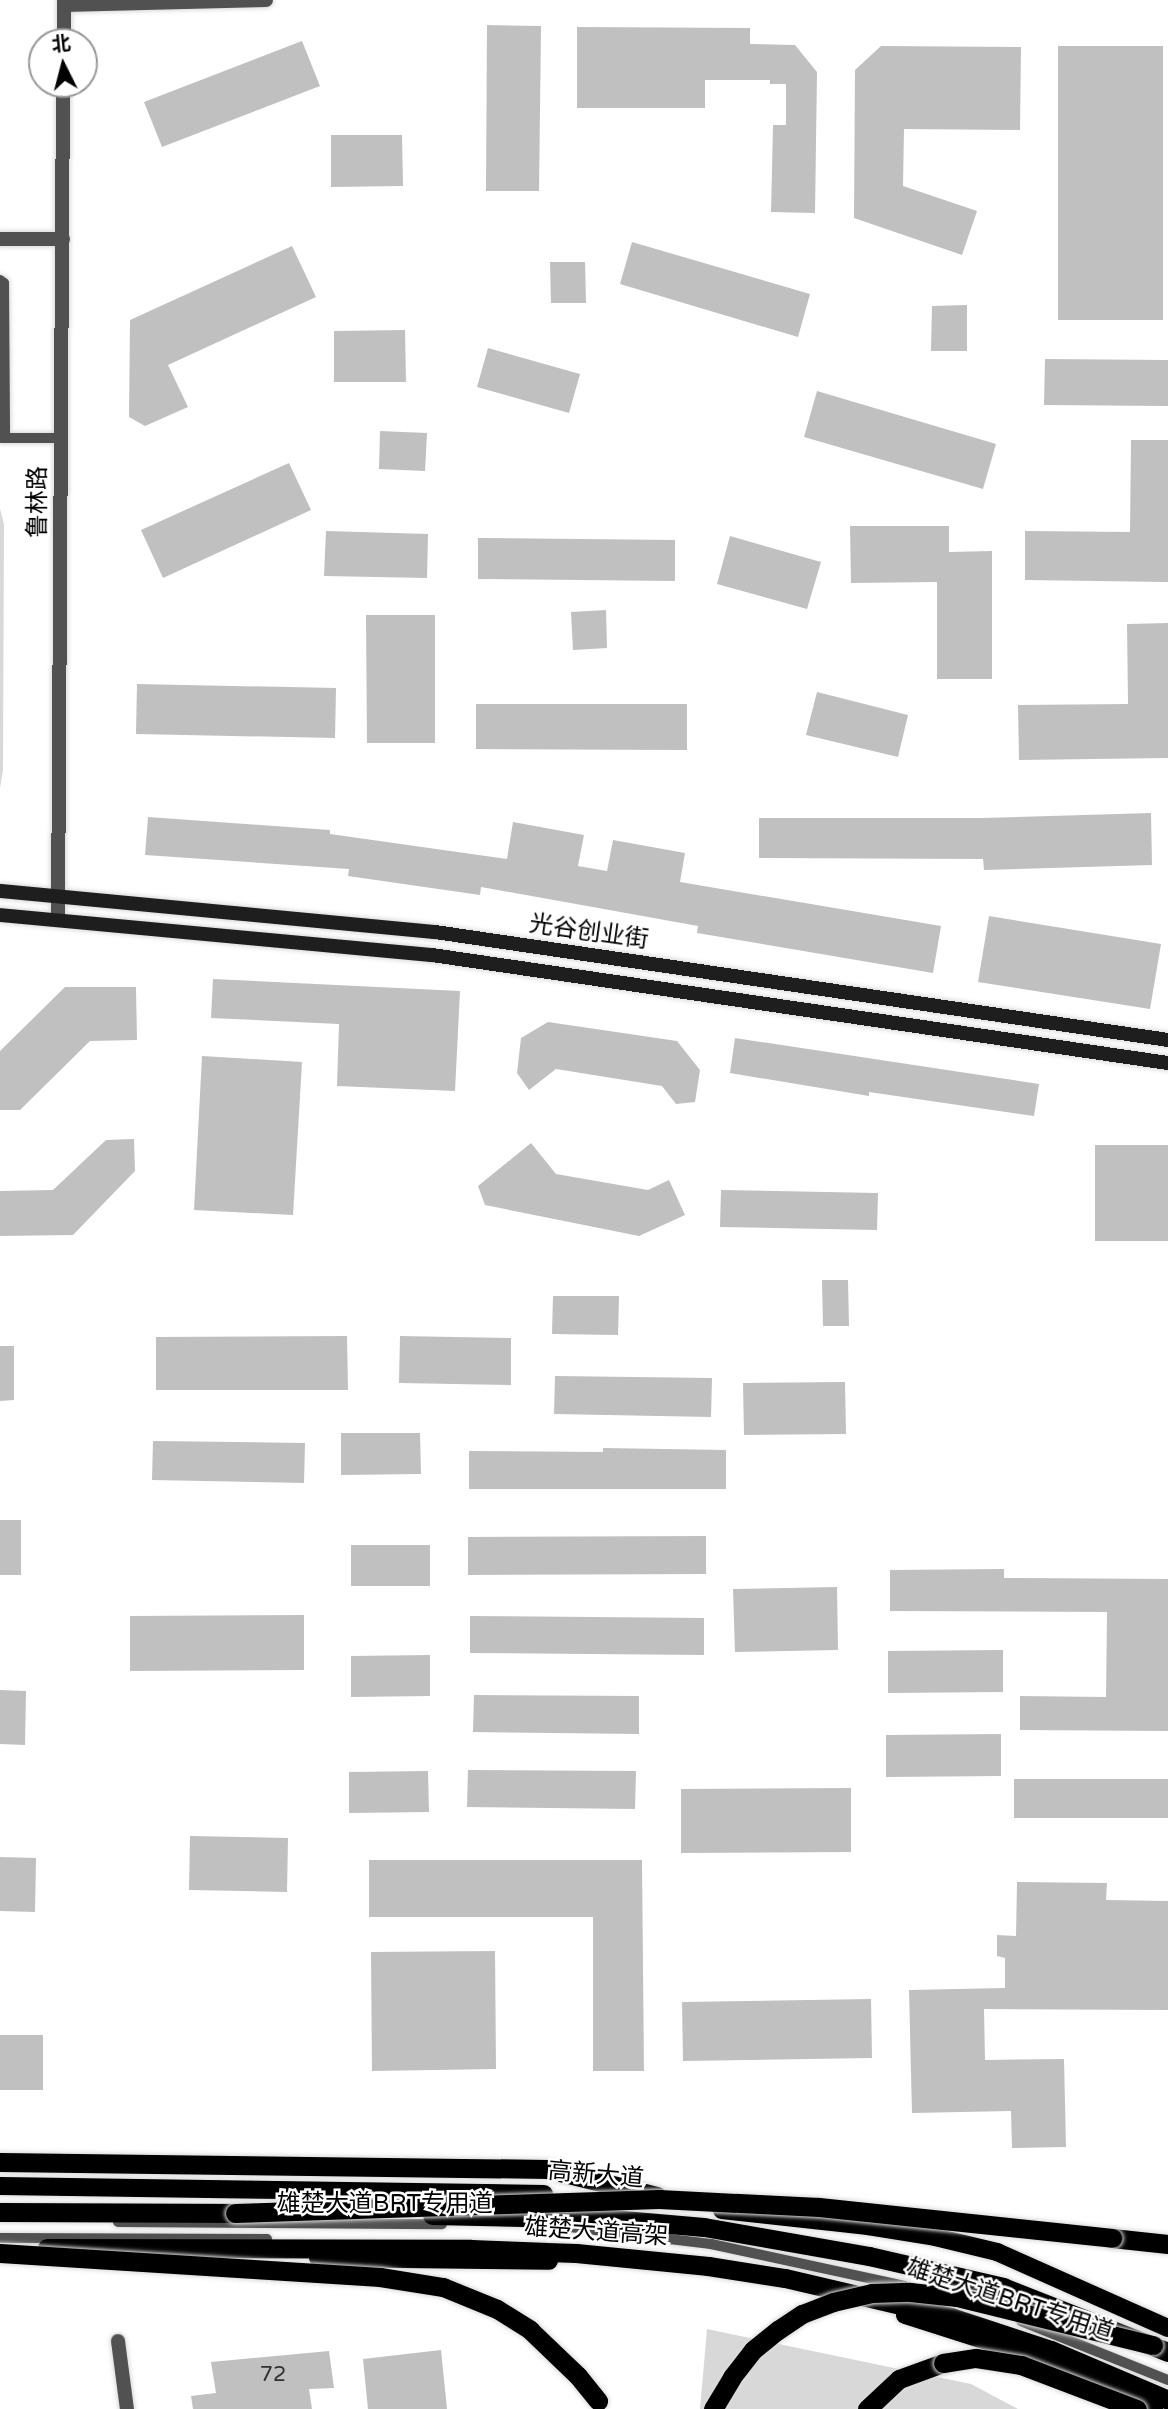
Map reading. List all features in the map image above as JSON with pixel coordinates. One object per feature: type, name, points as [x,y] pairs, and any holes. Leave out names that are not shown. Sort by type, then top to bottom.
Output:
[{"type":"highway","points":[[0,2162],[548,2169],[705,2208]]},
{"type":"highway","points":[[235,2213],[685,2200],[819,2207],[1168,2244]]},
{"type":"highway","name":"雄楚大道高架","points":[[0,2212],[558,2217],[704,2227],[971,2277],[1161,2349]]},
{"type":"highway","points":[[1112,2238],[1168,2235]]},
{"type":"highway","name":"雄楚大道高架","points":[[0,2252],[471,2249],[576,2253],[708,2266],[785,2278],[951,2317],[1051,2350],[1168,2400]]},
{"type":"highway","points":[[0,2252],[380,2277],[443,2287],[497,2309],[530,2330],[578,2376],[603,2409]]},
{"type":"highway","points":[[713,2409],[732,2377],[753,2350],[778,2330],[802,2314],[833,2302],[872,2293],[910,2292],[957,2297],[1161,2349]]},
{"type":"highway","points":[[867,2409],[899,2379],[917,2371],[976,2358],[1043,2371],[1137,2409]]},
{"type":"main road","name":"光谷创业街","points":[[0,891],[435,932],[1168,1040]]},
{"type":"main road","name":"光谷创业街","points":[[0,915],[432,955],[1168,1063]]},
{"type":"main road","name":"高新大道","points":[[0,2186],[547,2194],[705,2208],[868,2227],[935,2237],[997,2252],[1168,2328]]},
{"type":"main road","points":[[0,2252],[562,2261],[695,2274],[825,2295],[948,2327],[1040,2358],[1154,2409]]},
{"type":"street","points":[[64,28],[64,3],[266,0]]},
{"type":"street","name":"鲁林路","points":[[58,920],[64,98]]},
{"type":"street","points":[[0,239],[63,239]]},
{"type":"street","points":[[118,2341],[127,2409]]},
{"type":"lane","points":[[0,280],[4,283],[3,438],[61,438]]},
{"type":"lane","name":"雄楚大道BRT专用道","points":[[0,2221],[578,2227],[711,2245],[938,2293],[1059,2335],[1168,2379]]},
{"type":"lane","name":"雄楚大道BRT专用道","points":[[0,2238],[472,2240],[575,2244],[711,2259],[816,2278],[928,2305],[1056,2346],[1168,2392]]},
{"type":"shaded area","points":[[0,509],[4,524],[3,770],[0,788]]},
{"type":"shaded area","points":[[707,2329],[971,2384],[1018,2409],[700,2409]]},
{"type":"building","points":[[487,25],[541,26],[539,191],[486,191]]},
{"type":"building","points":[[577,27],[750,28],[750,44],[795,45],[817,72],[815,213],[771,212],[773,125],[786,125],[786,84],[770,84],[770,80],[705,80],[705,108],[577,108]]},
{"type":"building","points":[[302,41],[320,86],[162,147],[144,102]]},
{"type":"building","points":[[881,46],[1021,47],[1020,130],[904,129],[903,186],[977,211],[962,255],[854,218],[855,70]]},
{"type":"building","points":[[1058,46],[1163,46],[1163,320],[1058,320]]},
{"type":"building","points":[[331,135],[402,135],[403,186],[331,187]]},
{"type":"building","points":[[632,242],[810,294],[798,337],[620,284]]},
{"type":"building","points":[[292,246],[316,297],[168,365],[188,407],[145,426],[129,417],[130,320]]},
{"type":"building","points":[[550,262],[585,262],[586,303],[551,303]]},
{"type":"building","points":[[967,305],[967,351],[931,351],[932,306]]},
{"type":"building","points":[[405,330],[406,382],[334,382],[334,331]]},
{"type":"building","points":[[488,348],[580,374],[569,413],[477,387]]},
{"type":"building","points":[[1045,359],[1168,360],[1168,406],[1044,405]]},
{"type":"building","points":[[817,391],[996,444],[983,489],[804,437]]},
{"type":"building","points":[[380,431],[427,433],[425,471],[379,469]]},
{"type":"building","points":[[1131,440],[1168,440],[1168,582],[1025,580],[1025,531],[1130,532]]},
{"type":"building","points":[[289,463],[311,510],[163,578],[141,530]]},
{"type":"building","points":[[850,526],[949,526],[949,552],[992,551],[992,679],[937,679],[937,582],[851,583]]},
{"type":"building","points":[[326,531],[428,534],[427,578],[324,576]]},
{"type":"building","points":[[730,536],[821,562],[807,609],[717,584]]},
{"type":"building","points":[[478,538],[675,540],[675,581],[478,579]]},
{"type":"building","points":[[606,610],[607,648],[573,650],[571,612]]},
{"type":"building","points":[[366,615],[435,615],[435,743],[367,743]]},
{"type":"building","points":[[1168,623],[1168,758],[1019,760],[1018,705],[1128,704],[1127,624]]},
{"type":"building","points":[[137,684],[336,688],[335,738],[136,734]]},
{"type":"building","points":[[817,692],[908,715],[898,757],[806,735]]},
{"type":"building","points":[[476,704],[687,704],[687,750],[476,749]]},
{"type":"building","points":[[1151,813],[1152,865],[984,870],[983,859],[759,858],[759,818],[982,818]]},
{"type":"building","points":[[148,817],[330,830],[330,834],[507,859],[513,822],[584,835],[578,866],[607,871],[613,840],[685,853],[680,882],[941,926],[933,973],[697,933],[698,926],[481,887],[480,895],[348,876],[349,869],[145,855]]},
{"type":"building","points":[[989,916],[1161,944],[1150,1009],[978,982]]},
{"type":"building","points":[[213,979],[460,991],[455,1091],[337,1086],[339,1024],[211,1018]]},
{"type":"building","points":[[65,987],[136,987],[137,1040],[90,1041],[20,1110],[0,1110],[0,1051]]},
{"type":"building","points":[[548,1022],[677,1041],[700,1070],[695,1102],[676,1104],[662,1086],[556,1069],[529,1090],[517,1073],[521,1038]]},
{"type":"building","points":[[735,1038],[1039,1084],[1034,1116],[869,1092],[869,1096],[730,1073]]},
{"type":"building","points":[[202,1056],[302,1062],[293,1215],[194,1210]]},
{"type":"building","points":[[134,1139],[135,1171],[73,1235],[0,1236],[0,1191],[53,1190],[106,1140]]},
{"type":"building","points":[[531,1143],[556,1174],[648,1190],[669,1180],[685,1215],[639,1236],[485,1205],[478,1186]]},
{"type":"building","points":[[1095,1145],[1168,1145],[1168,1241],[1095,1241]]},
{"type":"building","points":[[721,1190],[878,1193],[877,1230],[720,1227]]},
{"type":"building","points":[[822,1280],[848,1280],[849,1326],[823,1326]]},
{"type":"building","points":[[553,1296],[619,1296],[618,1335],[552,1334]]},
{"type":"building","points":[[347,1336],[348,1390],[156,1390],[156,1337]]},
{"type":"building","points":[[400,1336],[511,1338],[511,1385],[399,1383]]},
{"type":"building","points":[[0,1346],[14,1346],[14,1400],[0,1401]]},
{"type":"building","points":[[555,1376],[712,1378],[711,1417],[554,1414]]},
{"type":"building","points":[[845,1382],[846,1434],[744,1435],[743,1383]]},
{"type":"building","points":[[341,1433],[420,1433],[421,1474],[341,1475]]},
{"type":"building","points":[[153,1441],[305,1443],[304,1483],[152,1480]]},
{"type":"building","points":[[603,1448],[726,1450],[726,1489],[469,1489],[469,1451],[603,1452]]},
{"type":"building","points":[[0,1520],[21,1520],[21,1575],[0,1575]]},
{"type":"building","points":[[706,1536],[706,1574],[468,1575],[468,1537]]},
{"type":"building","points":[[351,1545],[430,1545],[430,1586],[351,1586]]},
{"type":"building","points":[[1004,1569],[1004,1578],[1168,1579],[1168,1731],[1020,1730],[1020,1696],[1106,1697],[1107,1612],[890,1611],[890,1570]]},
{"type":"building","points":[[837,1587],[838,1650],[735,1652],[733,1589]]},
{"type":"building","points":[[304,1615],[304,1670],[130,1671],[130,1616]]},
{"type":"building","points":[[470,1616],[704,1618],[704,1655],[470,1653]]},
{"type":"building","points":[[1003,1650],[1003,1692],[888,1693],[888,1651]]},
{"type":"building","points":[[430,1655],[430,1696],[351,1697],[351,1656]]},
{"type":"building","points":[[0,1690],[26,1691],[25,1745],[0,1744]]},
{"type":"building","points":[[474,1695],[639,1696],[639,1734],[473,1732]]},
{"type":"building","points":[[1001,1734],[1001,1776],[886,1777],[886,1735]]},
{"type":"building","points":[[468,1770],[636,1771],[635,1809],[467,1807]]},
{"type":"building","points":[[428,1771],[429,1812],[349,1813],[349,1772]]},
{"type":"building","points":[[1014,1779],[1168,1779],[1168,1818],[1014,1818]]},
{"type":"building","points":[[851,1788],[851,1852],[681,1853],[681,1789]]},
{"type":"building","points":[[190,1836],[288,1838],[287,1892],[189,1890]]},
{"type":"building","points":[[0,1857],[36,1858],[35,1912],[0,1911]]},
{"type":"building","points":[[369,1860],[642,1860],[644,2071],[593,2071],[593,1917],[369,1917]]},
{"type":"building","points":[[1017,1882],[1107,1883],[1106,1900],[1168,1901],[1168,2010],[984,2009],[985,2060],[1064,2059],[1066,2147],[1012,2148],[1011,2111],[912,2113],[909,1990],[1005,1988],[1005,1958],[997,1956],[997,1935],[1016,1936]]},
{"type":"building","points":[[495,1951],[496,2069],[372,2071],[371,1952]]},
{"type":"building","points":[[871,1999],[872,2058],[683,2061],[682,2002]]},
{"type":"building","points":[[0,2035],[43,2035],[43,2090],[0,2090]]},
{"type":"building","points":[[441,2350],[447,2409],[368,2409],[363,2359]]},
{"type":"building","points":[[329,2351],[334,2388],[309,2389],[312,2409],[193,2409],[191,2396],[216,2393],[211,2362]]}]
